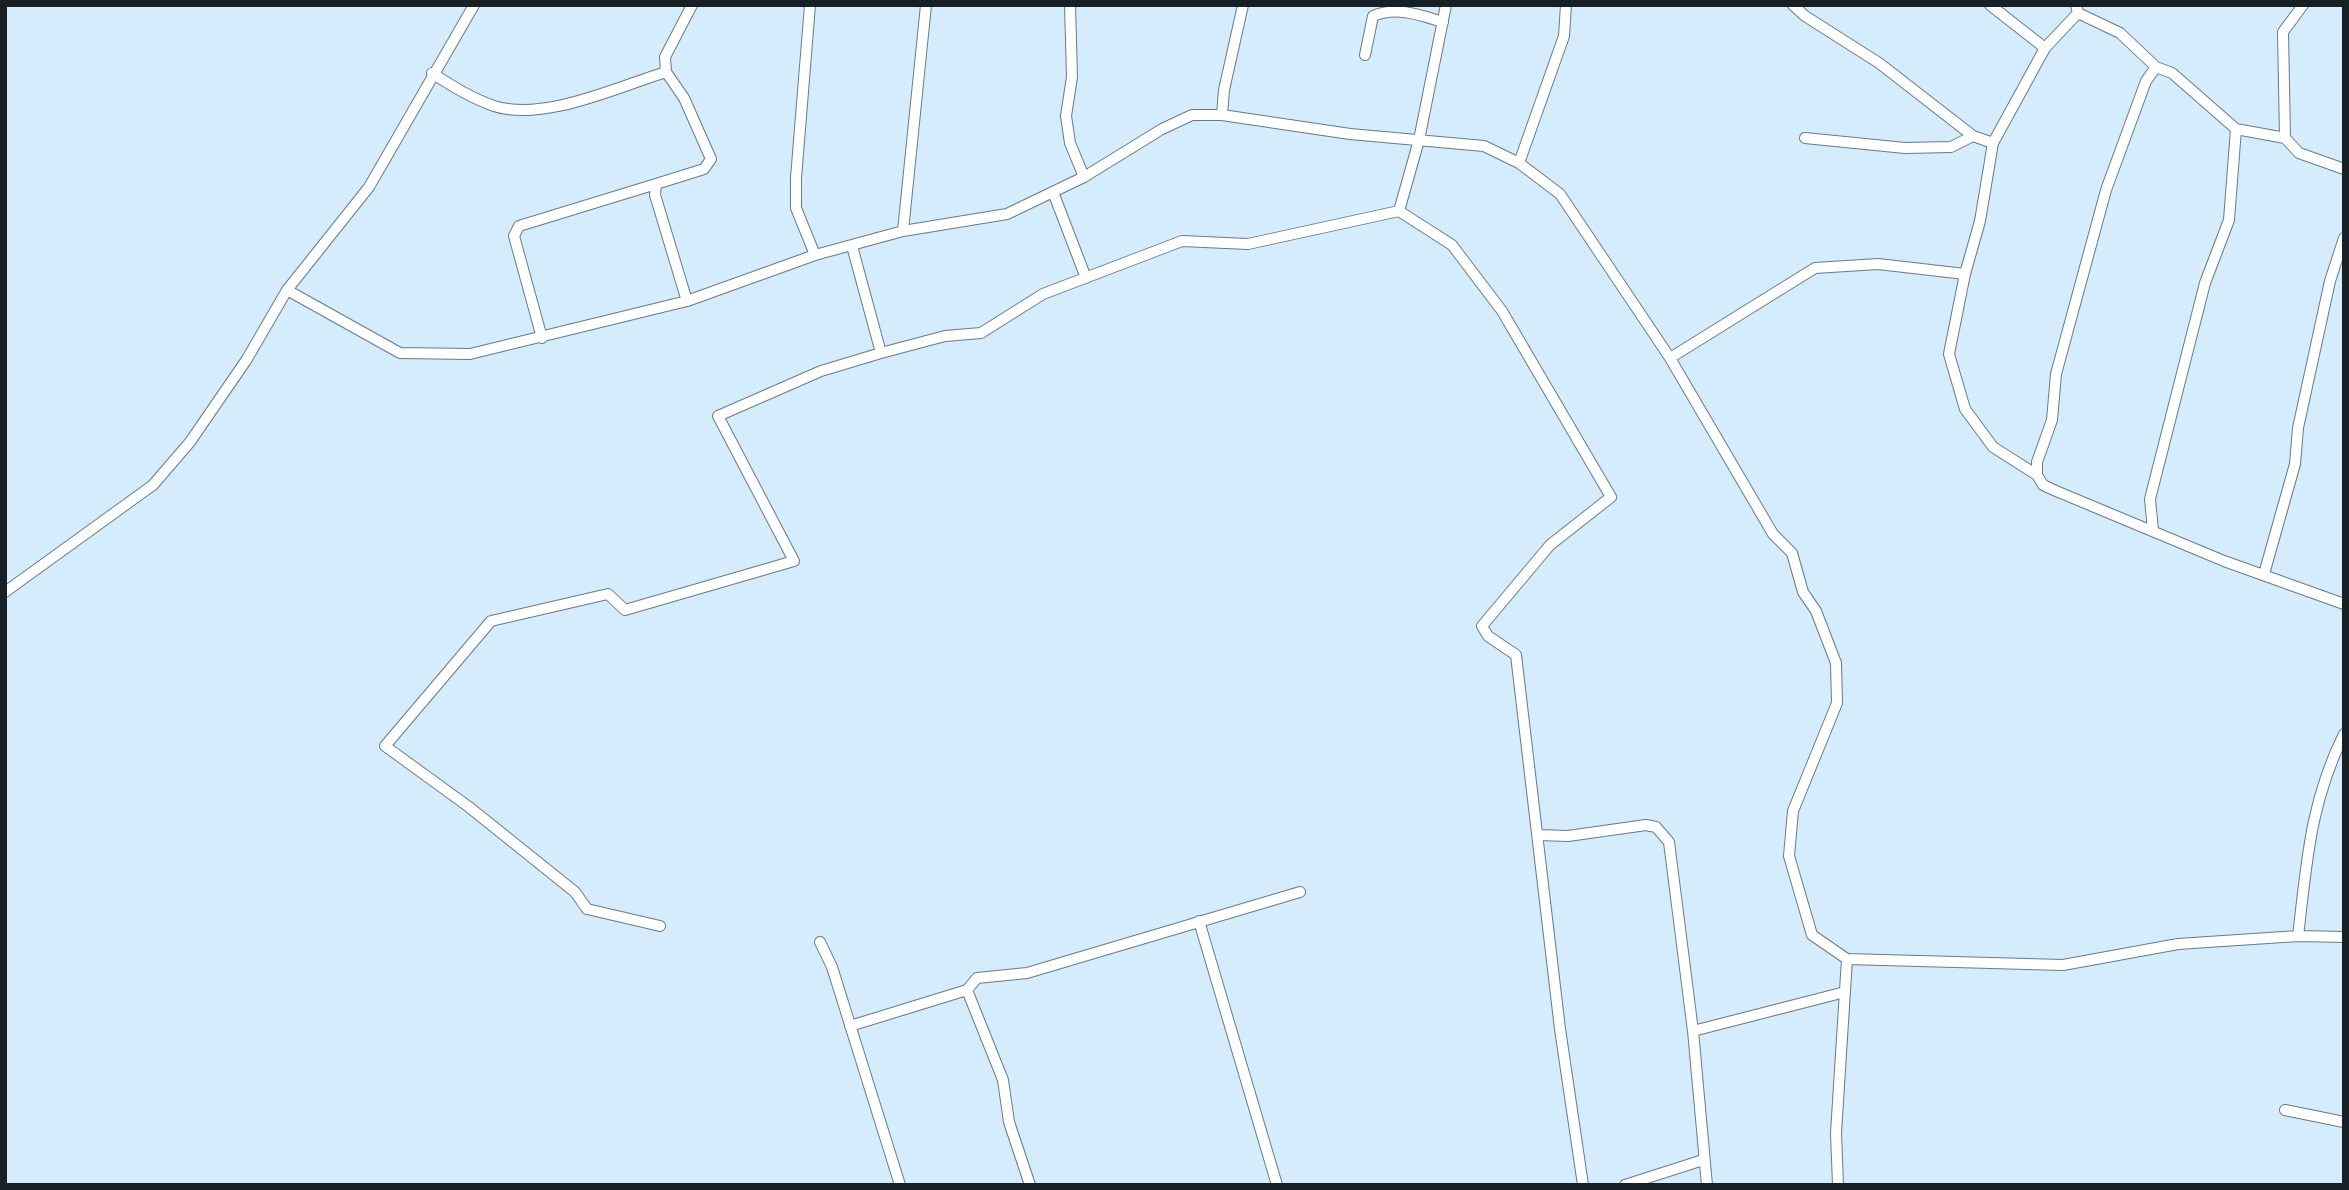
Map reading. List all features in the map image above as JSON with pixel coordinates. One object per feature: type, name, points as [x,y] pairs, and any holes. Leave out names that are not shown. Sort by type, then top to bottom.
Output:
[{"type":"street","points":[[5,592],[153,485],[190,442],[233,380],[287,290],[369,187],[432,73],[474,5]]},
{"type":"street","points":[[542,338],[514,236],[519,226],[704,169],[711,159],[684,98],[666,72],[665,57],[692,5]]},
{"type":"street","points":[[810,5],[796,208],[815,255]]},
{"type":"street","points":[[903,230],[926,5]]},
{"type":"street","points":[[1070,5],[1072,77],[1066,116],[1070,143],[1084,177]]},
{"type":"street","points":[[1222,115],[1224,90],[1243,5]]},
{"type":"street","points":[[1399,211],[1419,140],[1446,5]]},
{"type":"street","points":[[1519,163],[1564,36],[1566,5]]},
{"type":"street","points":[[1793,5],[1805,16],[1879,63],[1972,136],[1993,143]]},
{"type":"street","points":[[1990,5],[2045,48]]},
{"type":"street","points":[[2285,138],[2283,32],[2303,5]]},
{"type":"street","points":[[2038,475],[1993,447],[1965,409],[1949,354],[1965,274],[1980,221],[1993,143],[2045,48],[2077,9],[2120,33],[2156,67],[2172,73],[2236,129],[2285,138],[2299,153],[2344,169]]},
{"type":"street","points":[[1365,55],[1373,16],[1385,11],[1401,10],[1443,22]]},
{"type":"street","points":[[2156,67],[2146,81],[2106,190],[2056,374],[2054,407],[2037,462],[2038,475],[2043,485],[2056,491],[2344,604]]},
{"type":"street","points":[[432,73],[465,94],[497,107],[542,111],[666,72]]},
{"type":"street","points":[[287,290],[400,353],[470,354],[687,301],[815,255],[903,230],[1007,214],[1084,177],[1162,128],[1192,115],[1222,115],[1350,134],[1484,146],[1519,163],[1560,194],[1670,358],[1773,534],[1792,553],[1803,592],[1816,611],[1836,663],[1837,704],[1793,811],[1789,856],[1812,935],[1847,959],[2063,965],[2178,944],[2298,936],[2344,937]]},
{"type":"street","points":[[2153,530],[2150,499],[2205,283],[2229,220],[2236,129]]},
{"type":"street","points":[[1805,138],[1905,148],[1951,148],[1972,136]]},
{"type":"street","points":[[656,184],[655,195],[687,301]]},
{"type":"street","points":[[1052,192],[1086,278]]},
{"type":"street","points":[[660,926],[587,909],[575,892],[469,807],[385,746],[491,621],[608,594],[625,610],[794,561],[718,416],[821,371],[946,336],[981,333],[1043,294],[1182,241],[1248,244],[1399,211],[1452,245],[1493,300],[1611,497],[1550,545],[1482,626],[1488,636],[1516,654],[1560,1029],[1583,1185]]},
{"type":"street","points":[[2264,574],[2295,464],[2298,428],[2330,281],[2344,238]]},
{"type":"street","points":[[852,246],[881,353]]},
{"type":"street","points":[[1670,358],[1815,268],[1878,264],[1965,274]]},
{"type":"street","points":[[2298,936],[2315,805],[2326,770],[2344,734]]},
{"type":"street","points":[[1538,835],[1568,836],[1646,825],[1661,832],[1669,842],[1693,1031],[1707,1185]]},
{"type":"street","points":[[850,1026],[967,990],[977,978],[1027,973],[1300,892]]},
{"type":"street","points":[[1199,921],[1277,1185]]},
{"type":"street","points":[[820,942],[832,967],[900,1185]]},
{"type":"street","points":[[1838,1185],[1836,1133],[1847,959]]},
{"type":"street","points":[[967,990],[1003,1080],[1009,1122],[1030,1185]]},
{"type":"street","points":[[1693,1031],[1845,992]]},
{"type":"street","points":[[2285,1110],[2344,1122]]},
{"type":"street","points":[[1625,1185],[1703,1160]]}]
